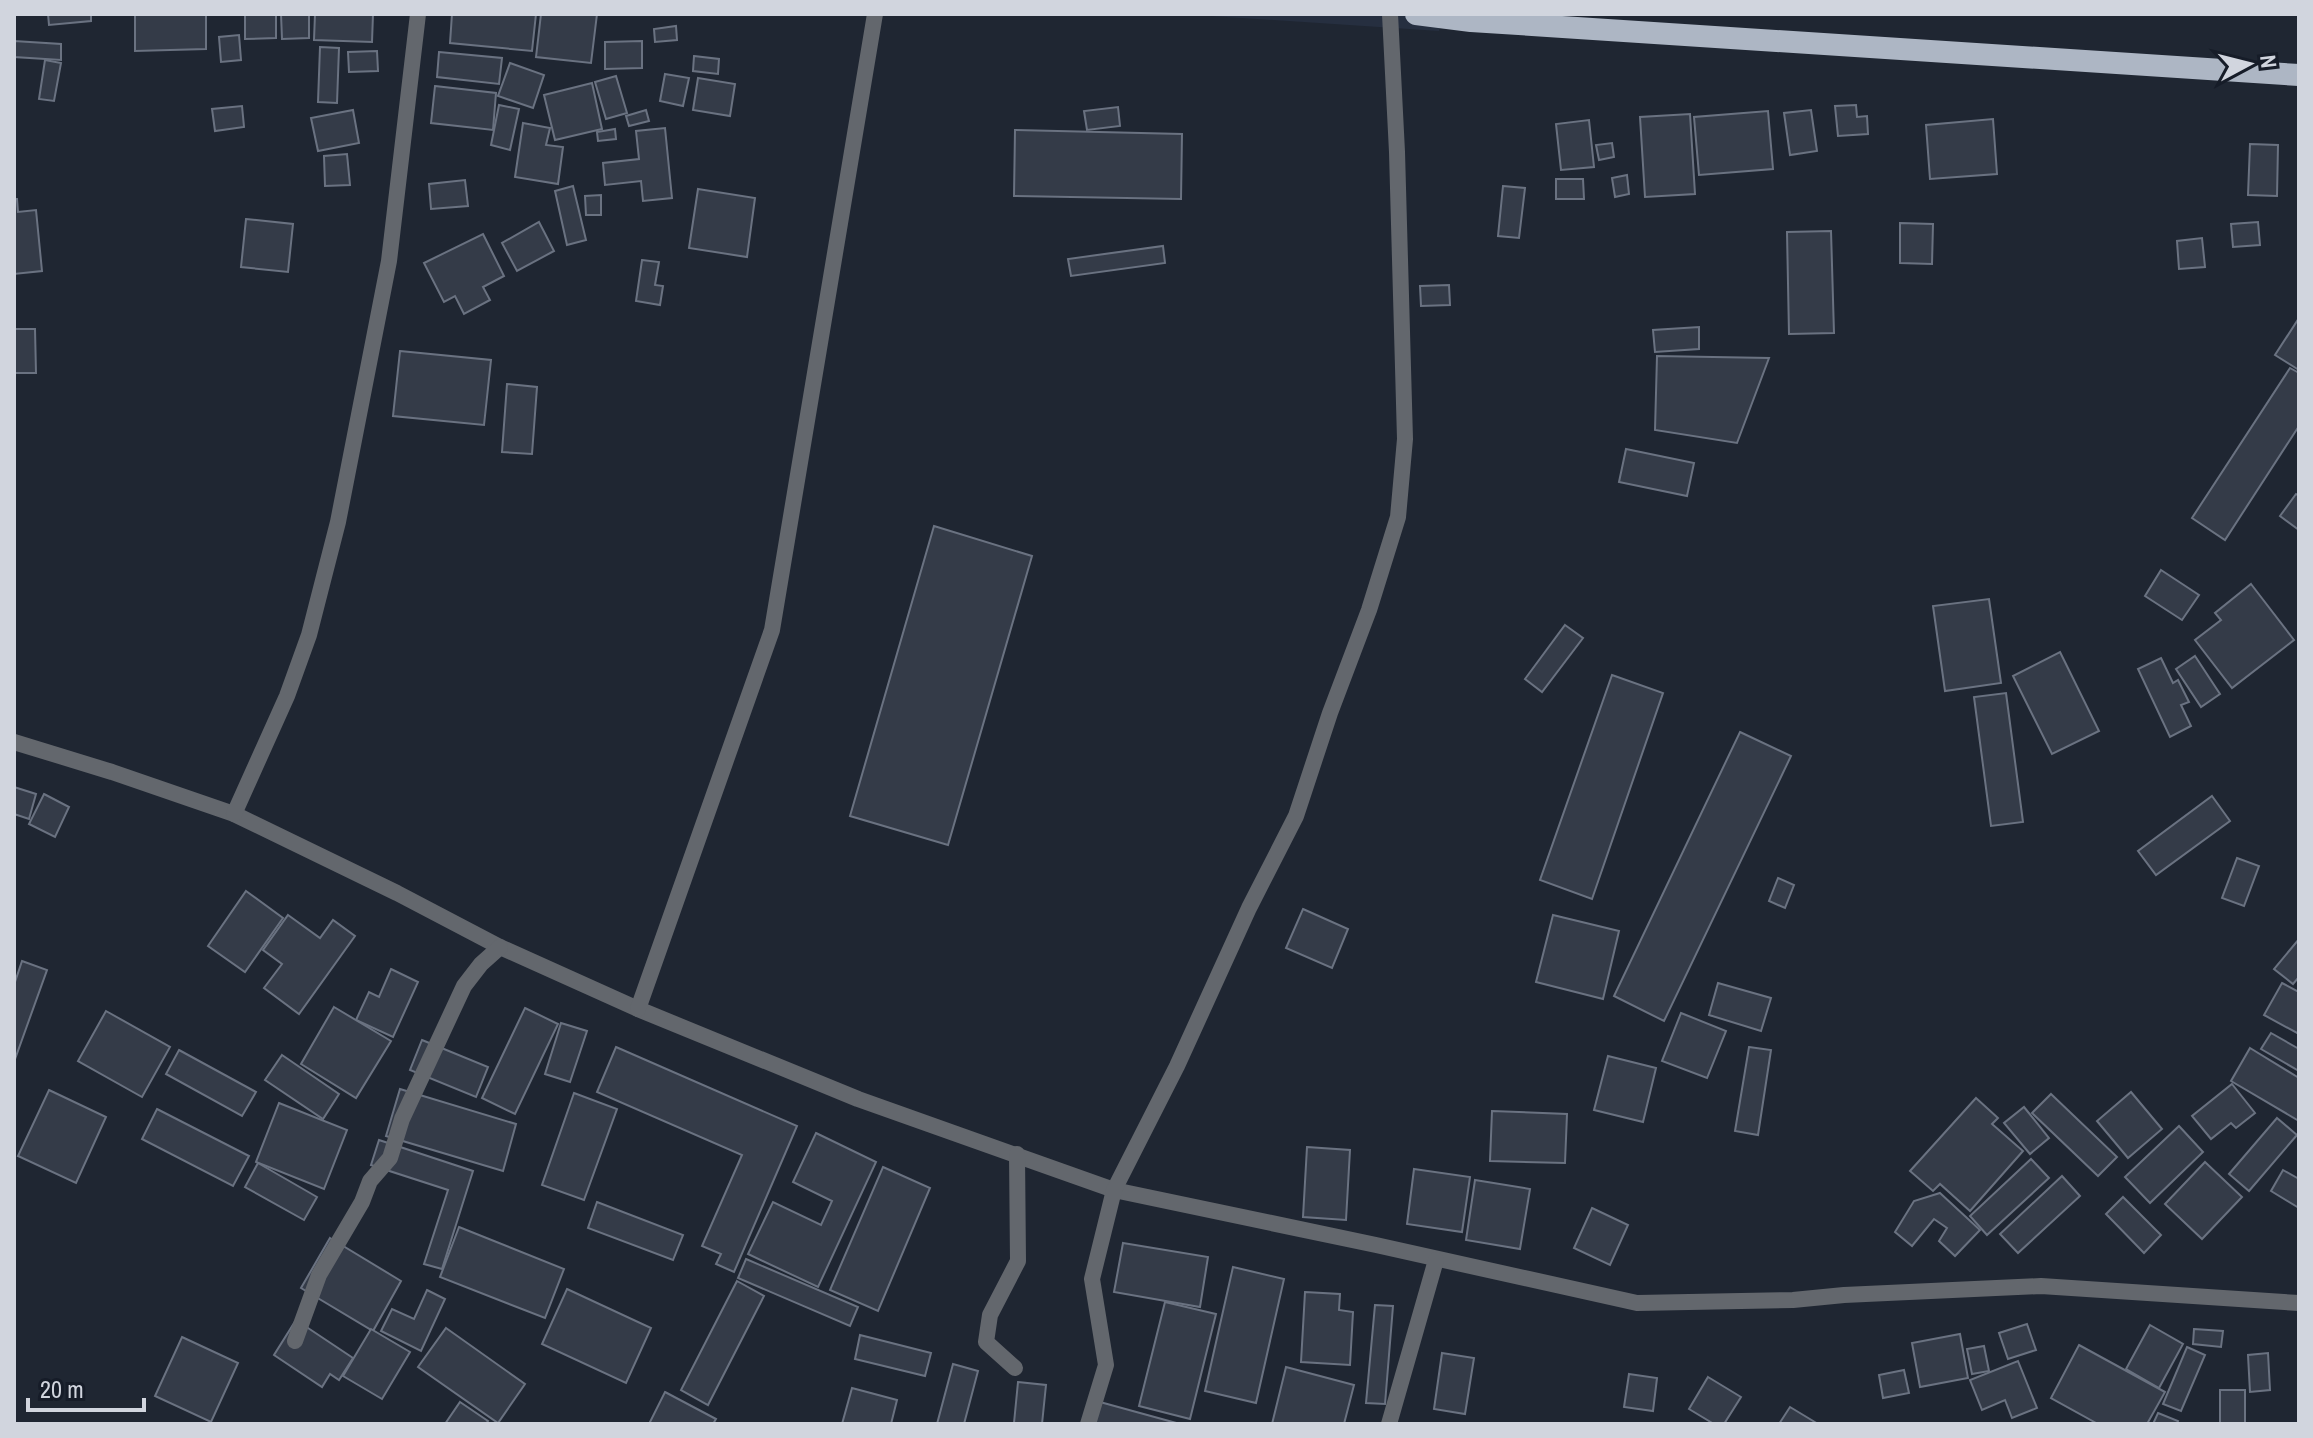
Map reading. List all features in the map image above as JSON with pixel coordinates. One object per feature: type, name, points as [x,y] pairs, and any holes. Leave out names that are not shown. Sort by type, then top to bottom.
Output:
[{"type":"highway","points":[[1416,14],[2299,75]]},
{"type":"street","points":[[234,814],[287,696],[309,635],[338,522],[389,261],[418,14]]},
{"type":"street","points":[[638,1009],[772,630],[875,14]]},
{"type":"street","points":[[1088,1424],[1106,1365],[1092,1279],[1114,1190],[1296,816],[1369,610],[1398,517],[1405,439],[1390,14]]},
{"type":"street","points":[[14,742],[234,814],[500,947],[638,1009],[858,1099],[1114,1190],[1637,1303],[1793,1300],[2041,1286],[2299,1303]]},
{"type":"street","points":[[295,1341],[319,1275],[362,1202],[370,1181],[390,1158],[402,1119],[464,986],[481,964],[500,947]]},
{"type":"street","points":[[1015,1368],[986,1342],[990,1315],[1018,1261],[1017,1154]]},
{"type":"street","points":[[1389,1424],[1436,1260]]},
{"type":"shaded area","points":[[1181,14],[1443,14],[1439,31]]},
{"type":"building","points":[[48,14],[91,14],[91,21],[49,25]]},
{"type":"building","points":[[135,14],[206,14],[206,49],[135,51]]},
{"type":"building","points":[[245,14],[276,14],[276,38],[245,39]]},
{"type":"building","points":[[281,14],[309,14],[309,38],[282,39]]},
{"type":"building","points":[[315,14],[373,14],[372,42],[314,40]]},
{"type":"building","points":[[452,14],[536,14],[532,51],[450,43]]},
{"type":"building","points":[[541,14],[597,14],[591,63],[536,57]]},
{"type":"building","points":[[676,26],[677,40],[655,42],[654,29]]},
{"type":"building","points":[[239,35],[241,60],[221,62],[219,37]]},
{"type":"building","points":[[14,41],[61,44],[61,60],[14,57]]},
{"type":"building","points":[[642,41],[642,68],[605,69],[605,42]]},
{"type":"building","points":[[320,47],[339,48],[337,103],[318,102]]},
{"type":"building","points":[[377,51],[378,71],[349,72],[348,52]]},
{"type":"building","points":[[439,52],[502,58],[499,84],[437,77]]},
{"type":"building","points":[[694,56],[719,59],[718,74],[693,71]]},
{"type":"building","points":[[45,60],[61,63],[54,101],[39,99]]},
{"type":"building","points":[[510,63],[544,75],[533,108],[498,96]]},
{"type":"building","points":[[665,74],[689,78],[683,106],[660,101]]},
{"type":"building","points":[[616,76],[627,113],[606,119],[595,82]]},
{"type":"building","points":[[698,78],[735,84],[730,116],[693,110]]},
{"type":"building","points":[[592,83],[602,129],[555,140],[544,95]]},
{"type":"building","points":[[435,86],[496,93],[493,130],[431,123]]},
{"type":"building","points":[[499,105],[519,109],[510,150],[491,145]]},
{"type":"building","points":[[1856,105],[1857,117],[1867,116],[1868,134],[1838,136],[1835,106]]},
{"type":"building","points":[[242,106],[244,127],[215,131],[212,109]]},
{"type":"building","points":[[1118,107],[1120,126],[1087,130],[1084,111]]},
{"type":"building","points":[[353,110],[359,143],[318,151],[311,118]]},
{"type":"building","points":[[646,110],[649,121],[629,126],[626,116]]},
{"type":"building","points":[[1811,110],[1817,151],[1790,155],[1784,113]]},
{"type":"building","points":[[1768,111],[1773,169],[1699,175],[1694,117]]},
{"type":"building","points":[[1690,114],[1695,194],[1645,197],[1640,117]]},
{"type":"building","points":[[1993,119],[1997,174],[1930,179],[1926,125]]},
{"type":"building","points":[[1589,120],[1594,167],[1561,170],[1556,124]]},
{"type":"building","points":[[523,123],[550,128],[546,145],[563,147],[558,184],[515,177]]},
{"type":"building","points":[[665,128],[672,198],[643,201],[641,181],[605,185],[603,163],[639,159],[636,131]]},
{"type":"building","points":[[615,129],[616,139],[598,141],[597,132]]},
{"type":"building","points":[[1015,130],[1182,134],[1181,199],[1014,196]]},
{"type":"building","points":[[1612,143],[1614,157],[1599,160],[1596,145]]},
{"type":"building","points":[[2250,144],[2278,145],[2277,196],[2248,195]]},
{"type":"building","points":[[347,154],[350,185],[325,186],[324,156]]},
{"type":"building","points":[[1627,175],[1629,194],[1615,197],[1612,178]]},
{"type":"building","points":[[1556,179],[1583,179],[1584,199],[1556,199]]},
{"type":"building","points":[[465,180],[468,206],[431,209],[429,184]]},
{"type":"building","points":[[573,186],[586,240],[567,245],[555,191]]},
{"type":"building","points":[[1503,186],[1525,188],[1519,238],[1498,236]]},
{"type":"building","points":[[698,189],[755,198],[747,257],[689,248]]},
{"type":"building","points":[[601,195],[601,215],[586,215],[585,196]]},
{"type":"building","points":[[14,199],[17,199],[18,212],[36,210],[42,271],[14,274]]},
{"type":"building","points":[[246,219],[293,224],[288,272],[241,267]]},
{"type":"building","points":[[539,222],[554,251],[517,271],[502,243]]},
{"type":"building","points":[[2258,222],[2260,245],[2233,247],[2231,224]]},
{"type":"building","points":[[1900,223],[1933,224],[1932,264],[1900,263]]},
{"type":"building","points":[[1831,231],[1834,333],[1789,334],[1787,232]]},
{"type":"building","points":[[483,234],[504,276],[483,287],[490,300],[464,314],[455,296],[444,302],[424,263]]},
{"type":"building","points":[[2202,238],[2205,267],[2179,269],[2177,241]]},
{"type":"building","points":[[1163,246],[1165,263],[1071,276],[1068,259]]},
{"type":"building","points":[[642,260],[659,262],[655,285],[663,286],[660,305],[636,301]]},
{"type":"building","points":[[1449,285],[1450,305],[1421,306],[1420,286]]},
{"type":"building","points":[[2299,318],[2299,370],[2275,355]]},
{"type":"building","points":[[1699,327],[1699,349],[1655,352],[1653,330]]},
{"type":"building","points":[[14,329],[35,329],[36,373],[14,373]]},
{"type":"building","points":[[400,351],[491,360],[484,425],[393,416]]},
{"type":"building","points":[[1657,356],[1769,358],[1737,443],[1655,430]]},
{"type":"building","points":[[2290,368],[2299,373],[2299,426],[2225,540],[2192,518]]},
{"type":"building","points":[[507,384],[537,387],[532,454],[502,452]]},
{"type":"building","points":[[1626,449],[1694,463],[1687,496],[1619,482]]},
{"type":"building","points":[[2296,494],[2299,496],[2299,530],[2280,516]]},
{"type":"building","points":[[934,526],[1032,556],[948,845],[850,816]]},
{"type":"building","points":[[2161,570],[2199,595],[2182,620],[2145,596]]},
{"type":"building","points":[[2251,584],[2294,640],[2232,688],[2195,640],[2221,620],[2215,613]]},
{"type":"building","points":[[1989,599],[2001,683],[1945,691],[1933,606]]},
{"type":"building","points":[[1565,625],[1583,638],[1542,692],[1525,679]]},
{"type":"building","points":[[2060,652],[2099,731],[2052,754],[2013,676]]},
{"type":"building","points":[[2195,656],[2220,694],[2201,707],[2176,669]]},
{"type":"building","points":[[2161,658],[2173,683],[2178,680],[2189,702],[2181,705],[2191,726],[2170,737],[2138,669]]},
{"type":"building","points":[[1612,675],[1663,693],[1592,899],[1540,880]]},
{"type":"building","points":[[2006,693],[2023,822],[1991,826],[1974,697]]},
{"type":"building","points":[[1740,732],[1791,756],[1664,1021],[1614,996]]},
{"type":"building","points":[[14,787],[36,794],[29,819],[14,814]]},
{"type":"building","points":[[44,794],[69,807],[55,837],[29,824]]},
{"type":"building","points":[[2212,796],[2230,821],[2156,875],[2138,851]]},
{"type":"building","points":[[2237,858],[2259,866],[2244,906],[2222,898]]},
{"type":"building","points":[[1778,878],[1794,885],[1785,908],[1769,901]]},
{"type":"building","points":[[246,891],[283,918],[245,972],[208,946]]},
{"type":"building","points":[[1303,909],[1348,929],[1332,968],[1286,948]]},
{"type":"building","points":[[288,915],[320,938],[333,920],[355,936],[299,1014],[264,988],[282,964],[263,950]]},
{"type":"building","points":[[1553,915],[1619,931],[1603,999],[1536,982]]},
{"type":"building","points":[[2299,939],[2299,977],[2293,984],[2274,969]]},
{"type":"building","points":[[22,961],[47,970],[14,1062],[14,985]]},
{"type":"building","points":[[391,969],[418,982],[393,1037],[356,1020],[369,992],[379,997]]},
{"type":"building","points":[[1718,983],[1771,998],[1761,1031],[1709,1015]]},
{"type":"building","points":[[2282,983],[2299,992],[2299,1034],[2264,1015]]},
{"type":"building","points":[[334,1007],[391,1041],[356,1098],[301,1064]]},
{"type":"building","points":[[525,1008],[558,1024],[515,1114],[482,1098]]},
{"type":"building","points":[[106,1011],[170,1047],[142,1097],[78,1061]]},
{"type":"building","points":[[1681,1013],[1726,1031],[1707,1078],[1662,1061]]},
{"type":"building","points":[[561,1023],[587,1031],[570,1082],[545,1074]]},
{"type":"building","points":[[2271,1033],[2299,1049],[2299,1071],[2261,1049]]},
{"type":"building","points":[[422,1040],[488,1067],[476,1097],[410,1070]]},
{"type":"building","points":[[616,1047],[797,1126],[734,1272],[716,1264],[721,1254],[702,1246],[742,1155],[597,1092]]},
{"type":"building","points":[[1749,1047],[1771,1050],[1758,1135],[1735,1131]]},
{"type":"building","points":[[2250,1048],[2299,1078],[2299,1121],[2231,1081]]},
{"type":"building","points":[[179,1050],[256,1092],[242,1116],[166,1074]]},
{"type":"building","points":[[282,1055],[339,1094],[323,1119],[265,1080]]},
{"type":"building","points":[[1608,1056],[1656,1068],[1643,1122],[1594,1110]]},
{"type":"building","points":[[2232,1084],[2255,1113],[2236,1128],[2231,1123],[2211,1139],[2192,1116]]},
{"type":"building","points":[[400,1089],[516,1124],[503,1171],[386,1136]]},
{"type":"building","points":[[49,1090],[106,1117],[76,1183],[18,1156]]},
{"type":"building","points":[[2131,1092],[2162,1129],[2128,1158],[2097,1121]]},
{"type":"building","points":[[574,1093],[617,1109],[584,1200],[542,1185]]},
{"type":"building","points":[[2051,1094],[2117,1157],[2098,1176],[2032,1113]]},
{"type":"building","points":[[1976,1098],[1998,1118],[1992,1124],[2023,1151],[1970,1211],[1940,1184],[1933,1191],[1910,1171]]},
{"type":"building","points":[[279,1103],[347,1130],[324,1189],[256,1162]]},
{"type":"building","points":[[2024,1107],[2049,1138],[2030,1154],[2004,1123]]},
{"type":"building","points":[[157,1109],[249,1156],[233,1186],[142,1139]]},
{"type":"building","points":[[1492,1111],[1567,1114],[1565,1163],[1490,1161]]},
{"type":"building","points":[[2277,1118],[2297,1135],[2249,1191],[2229,1174]]},
{"type":"building","points":[[2179,1126],[2203,1152],[2150,1203],[2125,1177]]},
{"type":"building","points":[[816,1133],[876,1162],[818,1287],[748,1254],[773,1202],[821,1225],[832,1201],[793,1182]]},
{"type":"building","points":[[379,1140],[473,1171],[442,1269],[424,1264],[448,1190],[371,1165]]},
{"type":"building","points":[[1307,1147],[1350,1150],[1346,1220],[1303,1217]]},
{"type":"building","points":[[2031,1159],[2049,1178],[1987,1235],[1970,1216]]},
{"type":"building","points":[[2205,1162],[2242,1197],[2202,1239],[2165,1204]]},
{"type":"building","points":[[258,1163],[317,1197],[304,1220],[245,1187]]},
{"type":"building","points":[[883,1167],[930,1188],[878,1311],[830,1290]]},
{"type":"building","points":[[1414,1169],[1470,1177],[1462,1232],[1407,1224]]},
{"type":"building","points":[[2283,1170],[2299,1179],[2299,1208],[2271,1191]]},
{"type":"building","points":[[2062,1176],[2080,1196],[2018,1253],[2000,1234]]},
{"type":"building","points":[[1475,1180],[1530,1189],[1520,1249],[1466,1240]]},
{"type":"building","points":[[1940,1193],[1980,1230],[1955,1256],[1939,1241],[1947,1228],[1934,1219],[1912,1246],[1895,1232],[1914,1201]]},
{"type":"building","points":[[2123,1197],[2161,1235],[2144,1253],[2106,1214]]},
{"type":"building","points":[[597,1202],[683,1235],[673,1260],[588,1228]]},
{"type":"building","points":[[1592,1208],[1628,1225],[1610,1265],[1574,1248]]},
{"type":"building","points":[[459,1227],[564,1269],[545,1318],[440,1277]]},
{"type":"building","points":[[330,1238],[401,1281],[373,1331],[301,1288]]},
{"type":"building","points":[[1123,1243],[1208,1257],[1200,1307],[1114,1292]]},
{"type":"building","points":[[746,1259],[858,1307],[850,1326],[738,1278]]},
{"type":"building","points":[[1233,1267],[1284,1279],[1256,1403],[1205,1391]]},
{"type":"building","points":[[737,1281],[764,1296],[708,1405],[681,1390]]},
{"type":"building","points":[[567,1289],[651,1328],[626,1383],[542,1344]]},
{"type":"building","points":[[427,1290],[445,1299],[421,1351],[381,1331],[392,1309],[414,1319]]},
{"type":"building","points":[[1305,1292],[1340,1294],[1339,1310],[1353,1312],[1350,1365],[1301,1362]]},
{"type":"building","points":[[1165,1302],[1216,1314],[1190,1419],[1139,1406]]},
{"type":"building","points":[[1375,1305],[1393,1306],[1385,1404],[1366,1403]]},
{"type":"building","points":[[296,1320],[353,1358],[339,1380],[330,1374],[322,1387],[274,1355]]},
{"type":"building","points":[[2027,1324],[2036,1350],[2008,1359],[1999,1333]]},
{"type":"building","points":[[2150,1325],[2183,1344],[2159,1388],[2126,1369]]},
{"type":"building","points":[[446,1328],[525,1384],[498,1423],[418,1367]]},
{"type":"building","points":[[371,1329],[410,1352],[382,1399],[343,1376]]},
{"type":"building","points":[[2194,1329],[2223,1331],[2221,1347],[2193,1344]]},
{"type":"building","points":[[1960,1334],[1968,1378],[1920,1387],[1912,1343]]},
{"type":"building","points":[[860,1335],[931,1353],[925,1376],[855,1359]]},
{"type":"building","points":[[182,1337],[238,1363],[211,1422],[155,1396]]},
{"type":"building","points":[[2079,1345],[2165,1392],[2147,1424],[2098,1424],[2051,1398]]},
{"type":"building","points":[[1984,1346],[1989,1371],[1972,1374],[1967,1349]]},
{"type":"building","points":[[2187,1347],[2205,1355],[2181,1411],[2163,1404]]},
{"type":"building","points":[[1442,1353],[1474,1358],[1465,1414],[1434,1409]]},
{"type":"building","points":[[2268,1353],[2270,1390],[2250,1392],[2248,1355]]},
{"type":"building","points":[[2018,1361],[2037,1408],[2012,1418],[2005,1400],[1982,1410],[1970,1380]]},
{"type":"building","points":[[953,1364],[978,1371],[964,1424],[937,1424]]},
{"type":"building","points":[[1286,1367],[1354,1385],[1344,1424],[1272,1424]]},
{"type":"building","points":[[1904,1370],[1909,1393],[1883,1398],[1879,1375]]},
{"type":"building","points":[[1629,1374],[1657,1378],[1653,1411],[1624,1407]]},
{"type":"building","points":[[1708,1377],[1741,1397],[1724,1424],[1714,1424],[1689,1409]]},
{"type":"building","points":[[1018,1382],[1046,1385],[1042,1424],[1014,1423]]},
{"type":"building","points":[[852,1388],[897,1400],[891,1424],[842,1424]]},
{"type":"building","points":[[2220,1390],[2245,1390],[2245,1424],[2220,1424]]},
{"type":"building","points":[[665,1392],[716,1419],[713,1424],[649,1424]]},
{"type":"building","points":[[460,1402],[488,1421],[486,1424],[445,1424]]},
{"type":"building","points":[[1100,1402],[1180,1424],[1094,1424]]},
{"type":"building","points":[[1790,1407],[1818,1424],[1779,1424]]},
{"type":"building","points":[[2158,1413],[2178,1421],[2177,1424],[2153,1424]]}]
